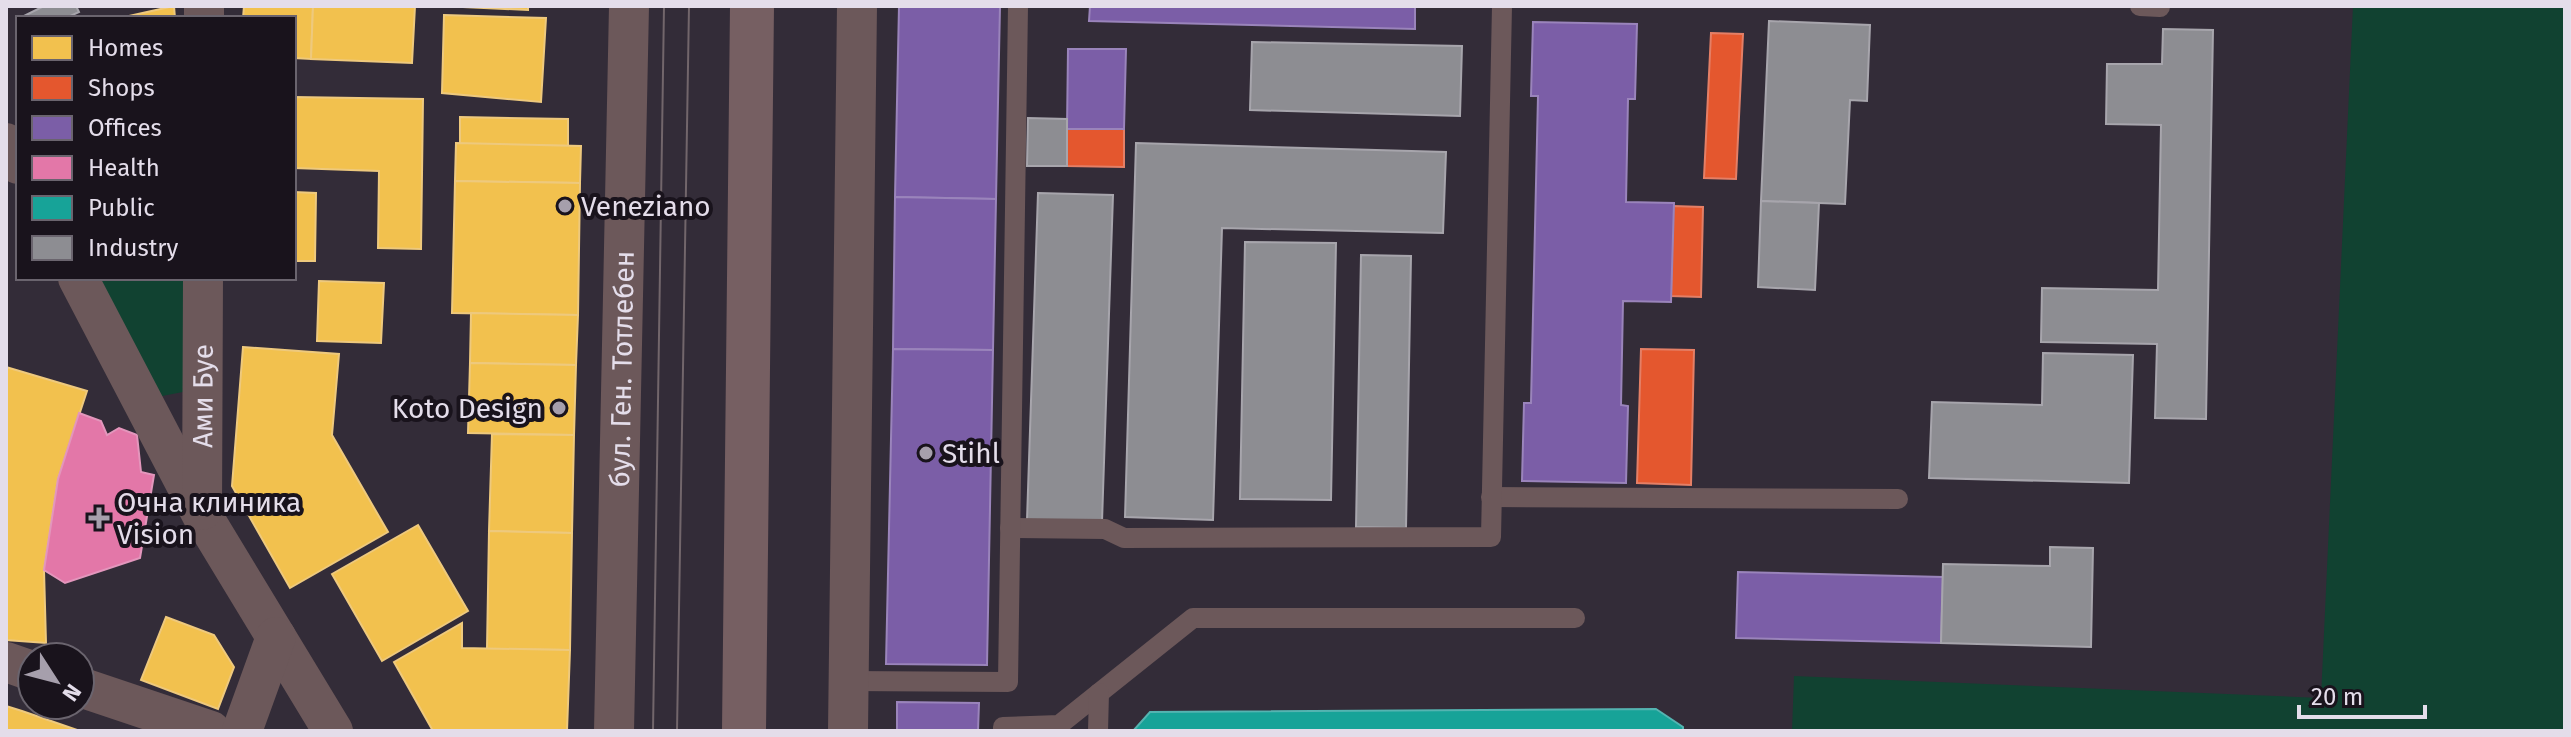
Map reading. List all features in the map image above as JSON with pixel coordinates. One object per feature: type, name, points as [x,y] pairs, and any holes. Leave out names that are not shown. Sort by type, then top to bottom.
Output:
[{"type":"main road","points":[[744,731],[752,6]]},
{"type":"street","name":"бул. Ген. Тотлебен","points":[[614,731],[629,6]]},
{"type":"street","points":[[848,731],[857,6]]},
{"type":"street","points":[[6,143],[16,160]]},
{"type":"street","points":[[79,280],[202,515],[333,731]]},
{"type":"street","name":"Ами Буе","points":[[202,515],[203,280]]},
{"type":"street","points":[[142,400],[203,388]]},
{"type":"street","points":[[242,731],[276,637]]},
{"type":"street","points":[[96,692],[211,731]]},
{"type":"lane","points":[[848,681],[1008,682],[1018,6]]},
{"type":"lane","points":[[1010,528],[1105,529],[1124,538],[1491,537],[1502,6]]},
{"type":"lane","points":[[2140,6],[2160,7]]},
{"type":"lane","points":[[1491,497],[1898,499]]},
{"type":"lane","points":[[1003,731],[1003,727],[1059,728],[1193,618],[1575,618]]},
{"type":"lane","points":[[1098,731],[1099,693]]},
{"type":"green space","points":[[2353,6],[2565,6],[2565,731],[1792,731],[1794,676],[2321,698]]},
{"type":"green space","points":[[79,280],[203,280],[203,388],[142,400]]},
{"type":"building: Homes","points":[[174,6],[175,16],[129,16]]},
{"type":"building: Homes","points":[[244,6],[313,6],[311,59],[296,58],[296,16],[243,16]]},
{"type":"building: Homes","points":[[313,6],[415,6],[412,63],[311,59]]},
{"type":"building: Homes","points":[[442,6],[528,6],[528,10]]},
{"type":"building: Homes","points":[[444,15],[546,18],[541,102],[442,93]]},
{"type":"building: Homes","points":[[296,97],[423,99],[421,249],[378,248],[379,171],[296,168]]},
{"type":"building: Homes","points":[[460,117],[568,119],[568,146],[460,144]]},
{"type":"building: Homes","points":[[456,143],[581,146],[580,183],[455,181]]},
{"type":"building: Homes","points":[[455,181],[580,183],[578,315],[452,313]]},
{"type":"building: Homes","points":[[296,192],[316,193],[315,261],[296,261]]},
{"type":"building: Homes","points":[[319,281],[384,283],[381,343],[317,341]]},
{"type":"building: Homes","points":[[471,313],[578,315],[576,365],[470,363]]},
{"type":"building: Homes","points":[[243,347],[339,354],[332,435],[388,532],[290,588],[232,486]]},
{"type":"building: Homes","points":[[470,363],[576,365],[574,435],[468,433]]},
{"type":"building: Homes","points":[[6,367],[87,391],[58,479],[44,570],[46,641],[6,640]]},
{"type":"building: Homes","points":[[492,434],[574,435],[572,533],[489,531]]},
{"type":"building: Homes","points":[[418,525],[468,611],[382,661],[332,574]]},
{"type":"building: Homes","points":[[489,531],[572,533],[570,650],[487,649]]},
{"type":"building: Homes","points":[[166,617],[214,635],[234,667],[218,709],[141,680]]},
{"type":"building: Homes","points":[[462,623],[462,648],[570,650],[567,731],[433,731],[394,662]]},
{"type":"building: Homes","points":[[6,706],[16,709],[16,721],[51,721],[80,731],[6,731]]},
{"type":"building: Shops","points":[[1711,33],[1743,34],[1736,179],[1704,178]]},
{"type":"building: Shops","points":[[1067,129],[1124,129],[1124,167],[1067,166]]},
{"type":"building: Shops","points":[[1673,206],[1703,207],[1701,297],[1671,296]]},
{"type":"building: Shops","points":[[1641,349],[1694,350],[1691,485],[1637,483]]},
{"type":"building: Offices","points":[[899,6],[1000,6],[996,199],[895,197]]},
{"type":"building: Offices","points":[[1090,6],[1415,6],[1415,29],[1089,21]]},
{"type":"building: Offices","points":[[1533,22],[1637,24],[1635,99],[1628,99],[1626,202],[1674,203],[1671,302],[1623,301],[1621,405],[1628,406],[1626,483],[1522,481],[1524,403],[1531,403],[1538,96],[1531,96]]},
{"type":"building: Offices","points":[[1068,49],[1126,49],[1124,129],[1067,129]]},
{"type":"building: Offices","points":[[895,197],[996,199],[993,350],[893,349]]},
{"type":"building: Offices","points":[[893,349],[993,350],[987,665],[886,664]]},
{"type":"building: Offices","points":[[1738,572],[1943,577],[1941,643],[1736,638]]},
{"type":"building: Offices","points":[[897,702],[979,703],[978,731],[897,731]]},
{"type":"building: Health","name":"Очна клиника Vision","points":[[79,413],[101,421],[107,435],[119,428],[137,435],[141,472],[154,475],[140,558],[65,583],[44,570],[58,479]]},
{"type":"building: Public","points":[[1656,709],[1683,727],[1683,731],[1133,731],[1150,712]]},
{"type":"building: Industry","points":[[44,6],[76,6],[79,12],[70,16],[24,16]]},
{"type":"building: Industry","points":[[1769,21],[1870,25],[1867,101],[1850,100],[1845,204],[1761,201]]},
{"type":"building: Industry","points":[[2163,29],[2213,30],[2206,419],[2155,418],[2157,344],[2041,342],[2042,288],[2158,290],[2161,125],[2106,124],[2107,64],[2162,64]]},
{"type":"building: Industry","points":[[1252,42],[1462,46],[1460,116],[1250,110]]},
{"type":"building: Industry","points":[[1028,118],[1067,119],[1067,166],[1027,166]]},
{"type":"building: Industry","points":[[1136,143],[1446,152],[1443,233],[1222,228],[1213,520],[1125,517]]},
{"type":"building: Industry","points":[[1038,193],[1113,195],[1102,522],[1027,520]]},
{"type":"building: Industry","points":[[1761,201],[1819,203],[1815,290],[1758,287]]},
{"type":"building: Industry","points":[[1245,242],[1336,243],[1331,500],[1240,499]]},
{"type":"building: Industry","points":[[1361,255],[1411,256],[1406,528],[1356,527]]},
{"type":"building: Industry","points":[[2043,353],[2133,355],[2129,483],[1929,478],[1932,402],[2042,405]]},
{"type":"building: Industry","points":[[2050,547],[2093,548],[2091,647],[1941,643],[1943,564],[2050,566]]},
{"type":"tram line","points":[[653,731],[664,6]]},
{"type":"tram line","points":[[677,731],[689,6]]},
{"type":"place","name":"Veneziano","points":[[565,206]]},
{"type":"place","name":"Koto Design","points":[[559,408]]},
{"type":"place","name":"Stihl","points":[[926,453]]},
{"type":"place","name":"Очна клиника Vision","points":[[99,518]]}]
